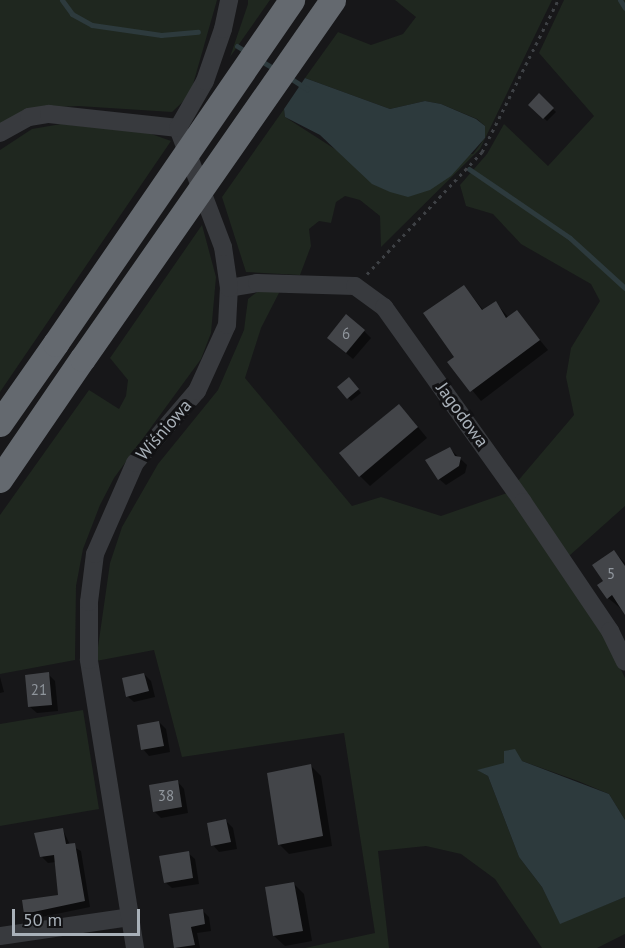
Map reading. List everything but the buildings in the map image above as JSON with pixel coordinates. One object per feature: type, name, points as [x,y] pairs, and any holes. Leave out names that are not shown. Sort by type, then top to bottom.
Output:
[{"type":"highway","points":[[0,424],[292,0]]},
{"type":"highway","points":[[0,480],[333,0]]},
{"type":"street","points":[[0,133],[29,117],[49,114],[178,128],[205,81],[223,29],[229,0]]},
{"type":"street","name":"Wiśniowa","points":[[135,948],[88,660],[89,602],[95,554],[135,463],[197,391],[214,360],[227,325],[229,288],[223,247],[178,128]]},
{"type":"street","points":[[229,288],[257,283],[355,286]]},
{"type":"street","name":"Jagodowa","points":[[355,286],[384,308],[453,403],[610,631],[625,662]]},
{"type":"street","points":[[0,936],[130,917]]},
{"type":"path","points":[[355,286],[482,152],[558,0]]},
{"type":"shaded area","points":[[0,0],[217,0],[190,95],[172,112],[78,106],[39,108],[0,124]]},
{"type":"shaded area","points":[[248,0],[270,0],[230,57],[248,4]]},
{"type":"shaded area","points":[[395,0],[552,0],[480,149],[381,247],[380,216],[360,200],[345,196],[336,202],[331,223],[319,221],[309,229],[311,246],[300,275],[246,272],[222,197],[284,109],[285,117],[338,151],[473,154],[485,138],[485,126],[477,119],[441,104],[425,101],[390,109],[305,78],[338,32],[371,45],[403,34],[416,17]]},
{"type":"shaded area","points":[[564,0],[625,0],[625,506],[569,556],[517,482],[574,415],[566,377],[571,348],[600,301],[591,284],[521,244],[493,214],[466,206],[460,185],[487,154],[504,124],[548,166],[594,116],[539,53]]},
{"type":"shaded area","points":[[305,78],[390,109],[425,101],[441,104],[476,119],[485,126],[485,138],[451,176],[430,190],[408,197],[390,192],[372,184],[320,135],[285,117],[284,109]]},
{"type":"shaded area","points":[[61,124],[146,132],[171,141],[0,392],[0,150],[32,129]]},
{"type":"shaded area","points":[[202,225],[216,277],[211,333],[201,359],[114,478],[100,505],[83,549],[76,586],[75,660],[0,674],[0,515],[89,390],[119,409],[126,396],[128,380],[110,358]]},
{"type":"shaded area","points":[[261,289],[281,289],[261,328],[245,378],[352,506],[381,497],[441,516],[510,492],[601,628],[625,678],[625,820],[609,794],[522,761],[478,770],[488,776],[519,857],[542,887],[560,923],[625,897],[625,934],[597,948],[542,948],[495,879],[461,854],[426,846],[378,851],[389,948],[305,948],[375,933],[344,733],[182,757],[154,650],[96,661],[110,563],[122,527],[158,464],[218,390],[244,330],[248,299]]},
{"type":"shaded area","points":[[83,710],[99,809],[0,826],[0,724]]},
{"type":"shaded area","points":[[515,749],[522,761],[609,794],[625,820],[625,897],[560,924],[542,887],[519,857],[488,776],[477,770],[504,763],[504,751]]},
{"type":"waterway","points":[[62,0],[72,14],[92,25],[161,35],[198,32]]},
{"type":"waterway","points":[[620,0],[625,8]]},
{"type":"waterway","points":[[237,46],[248,53]]},
{"type":"waterway","points":[[258,59],[276,70]]},
{"type":"waterway","points":[[287,76],[307,89]]},
{"type":"waterway","points":[[469,169],[570,238],[625,288]]}]
